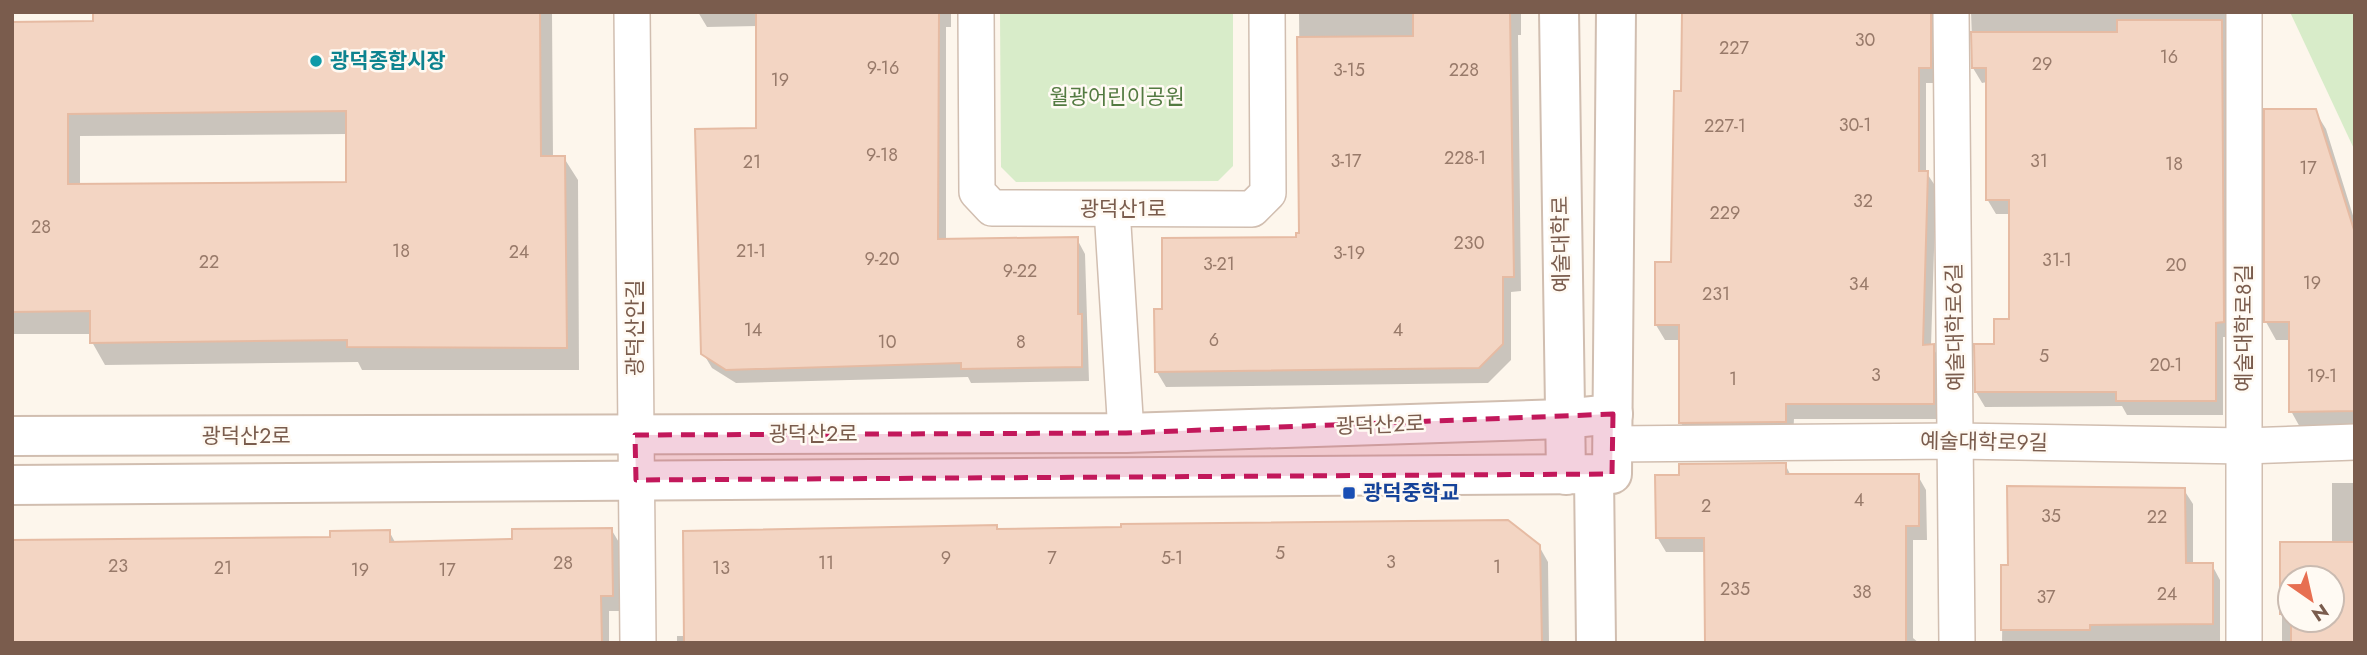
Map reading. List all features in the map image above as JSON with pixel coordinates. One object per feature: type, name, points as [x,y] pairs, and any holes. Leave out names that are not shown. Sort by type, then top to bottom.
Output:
[{"type":"street","name":"광덕산안길","points":[[632,12],[638,643]]},
{"type":"street","name":"광덕산1로","points":[[976,12],[977,192],[992,208],[1112,209],[1252,209],[1268,193],[1267,12]]},
{"type":"street","name":"예술대학로","points":[[1559,12],[1563,419],[1599,456]]},
{"type":"street","name":"예술대학로","points":[[1596,643],[1599,456],[1616,12]]},
{"type":"street","name":"예술대학로6길","points":[[1951,12],[1957,643]]},
{"type":"street","name":"예술대학로8길","points":[[2244,12],[2244,643]]},
{"type":"street","points":[[1112,209],[1126,433]]},
{"type":"street","name":"광덕산2로","points":[[12,436],[1126,433],[1563,419],[1599,456]]},
{"type":"street","name":"예술대학로9길","points":[[1599,456],[1956,441],[2244,446],[2355,442]]},
{"type":"street","points":[[12,485],[636,480],[1599,456]]},
{"type":"highlighted area","points":[[1613,414],[1612,474],[1594,475],[636,480],[635,435],[1126,433]]},
{"type":"green space","name":"월광어린이공원","points":[[1000,12],[1233,12],[1233,166],[1218,181],[1016,182],[1001,167]]},
{"type":"green space","points":[[2290,12],[2355,12],[2355,151]]},
{"type":"building","points":[[93,12],[540,12],[541,156],[565,156],[567,348],[347,347],[347,340],[90,343],[90,311],[12,312],[12,22],[93,21]],"holes":[[[346,111],[346,182],[68,184],[68,114]]]},
{"type":"building","points":[[756,12],[939,12],[938,239],[1078,237],[1078,314],[1082,314],[1082,367],[961,369],[961,363],[726,370],[701,354],[695,129],[756,128]]},
{"type":"building","points":[[1413,12],[1510,12],[1514,277],[1503,277],[1503,344],[1479,368],[1155,372],[1154,309],[1162,309],[1162,238],[1296,237],[1296,233],[1299,233],[1297,37],[1413,36]]},
{"type":"building","points":[[1931,12],[1931,68],[1919,68],[1919,171],[1928,171],[1923,345],[1934,344],[1934,404],[1786,404],[1786,422],[1679,423],[1679,325],[1655,325],[1655,262],[1671,262],[1674,91],[1681,91],[1682,13]]},
{"type":"building","points":[[2117,20],[2222,20],[2224,322],[2216,323],[2216,401],[2116,401],[2116,392],[1975,392],[1974,344],[1994,344],[1994,319],[2009,319],[2009,200],[1986,200],[1986,68],[1972,68],[1971,32],[2117,32]]},
{"type":"building","points":[[2264,109],[2316,109],[2355,233],[2355,411],[2289,412],[2289,322],[2264,322]]},
{"type":"building","points":[[1786,463],[1786,474],[1919,474],[1919,526],[1906,526],[1906,643],[1705,643],[1704,538],[1656,538],[1655,475],[1679,475],[1679,464]]},
{"type":"building","points":[[2007,486],[2185,488],[2186,563],[2213,563],[2213,624],[2090,625],[2090,630],[2001,630],[2001,565],[2008,565]]},
{"type":"building","points":[[1508,520],[1540,545],[1542,643],[684,643],[683,531],[997,525],[997,529],[1121,527],[1121,524]]},
{"type":"building","points":[[612,528],[613,596],[601,596],[602,643],[12,643],[12,540],[330,537],[330,531],[390,530],[390,542],[512,539],[512,529]]},
{"type":"building","points":[[2280,542],[2355,542],[2355,643],[2291,643],[2291,634],[2346,634],[2346,564],[2280,564]]},
{"type":"place","name":"광덕종합시장","points":[[316,61]]},
{"type":"place","name":"광덕중학교","points":[[1349,493]]}]
